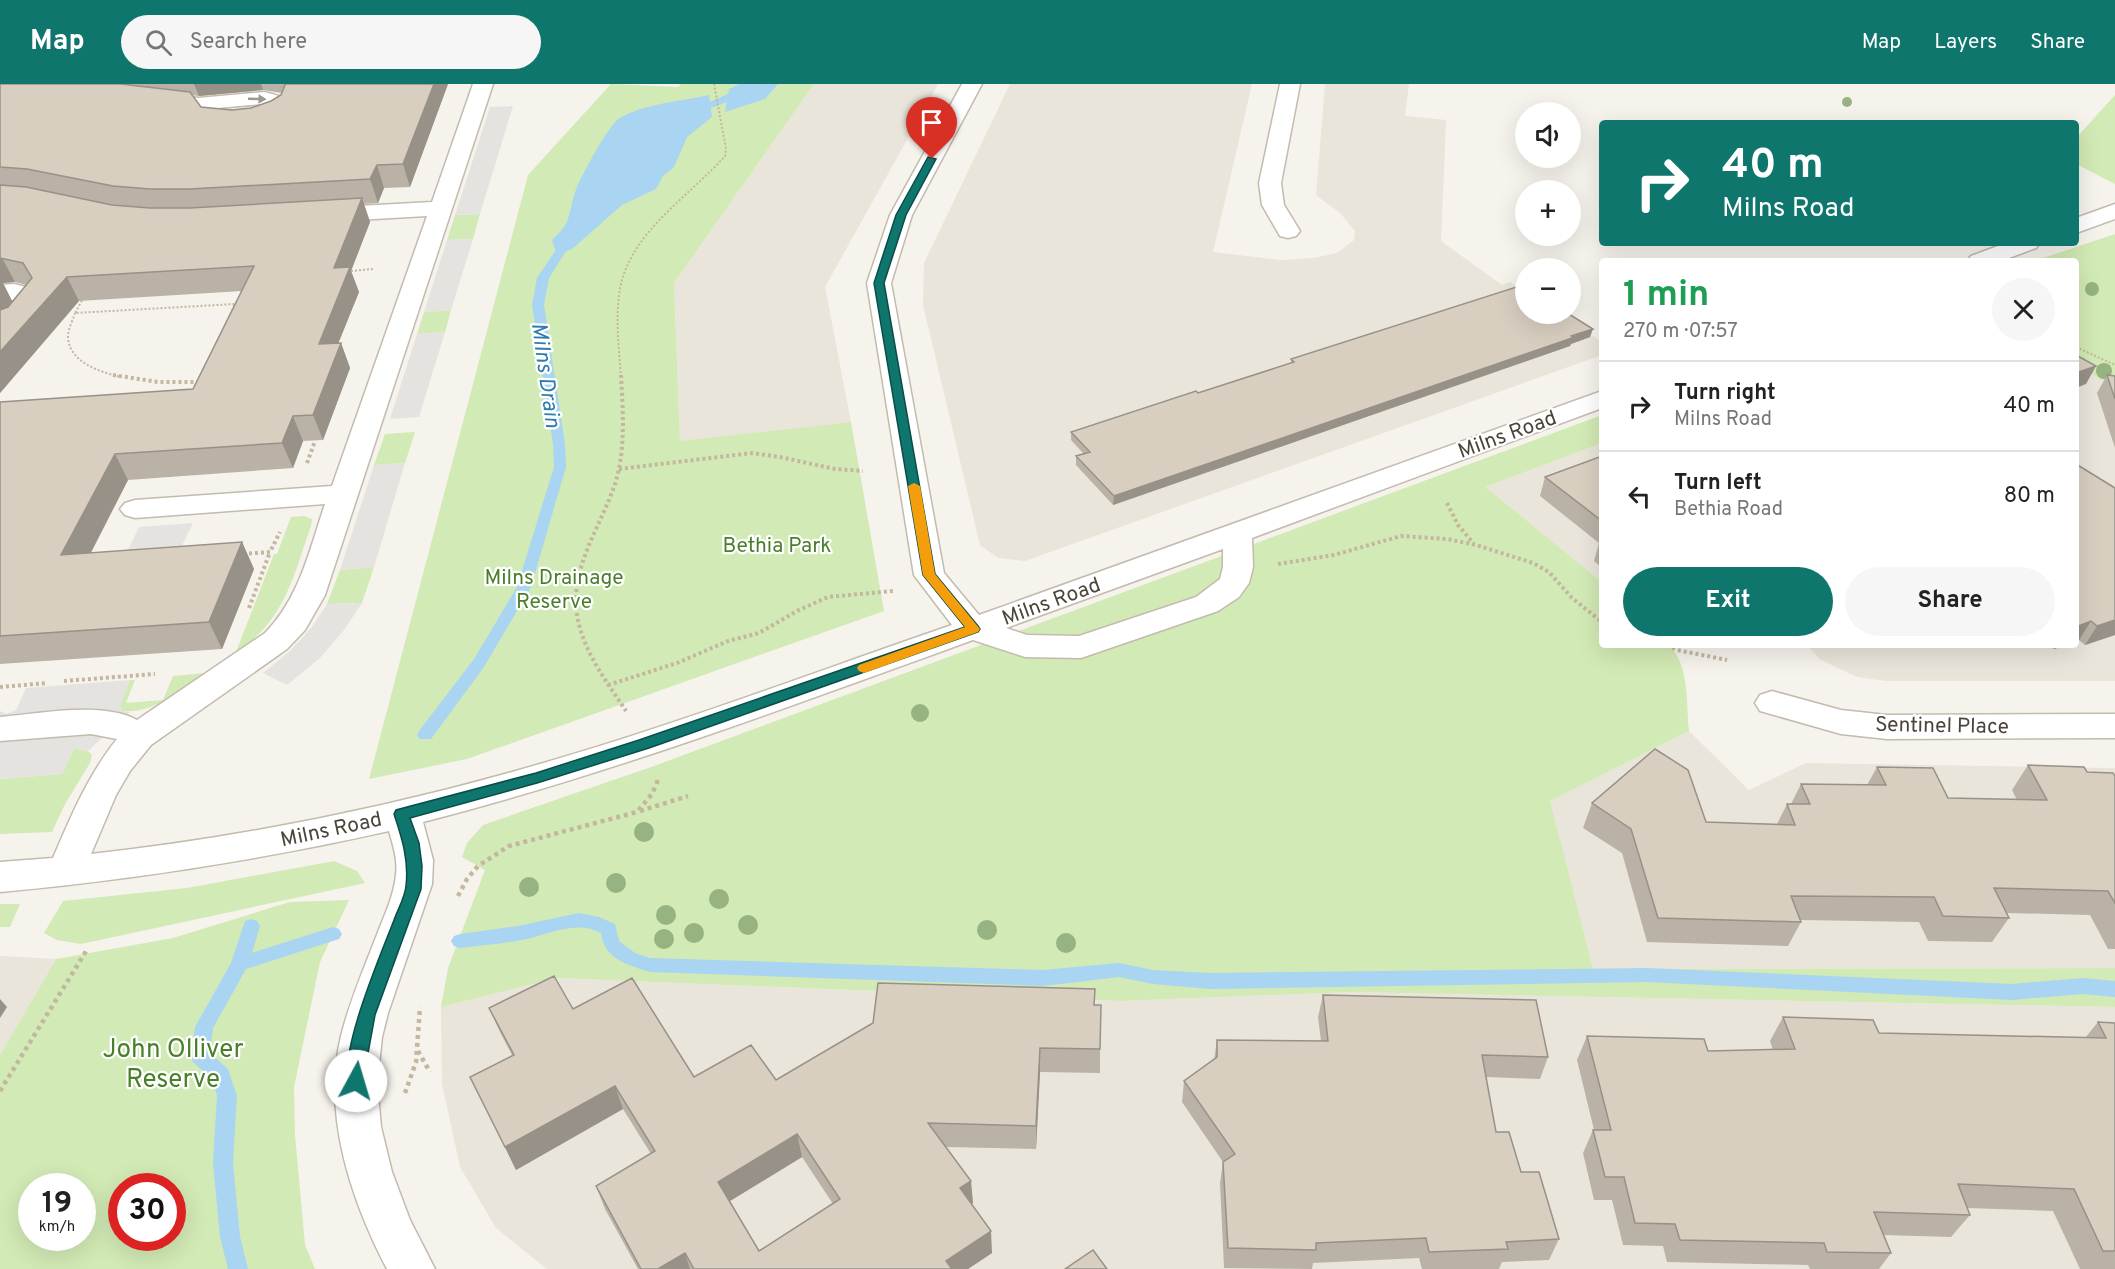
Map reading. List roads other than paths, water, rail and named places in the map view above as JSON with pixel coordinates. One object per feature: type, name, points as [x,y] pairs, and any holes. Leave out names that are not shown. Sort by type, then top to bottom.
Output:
[{"type":"street","points":[[65,872],[99,793],[118,762],[139,736],[276,641],[294,622],[309,595],[483,84]]},
{"type":"street","points":[[972,84],[901,215],[879,283],[929,575],[973,629],[1025,646],[1081,647],[1207,604],[1226,593],[1236,582],[1237,549]]},
{"type":"street","points":[[1288,231],[1273,205],[1270,183],[1290,84]]},
{"type":"street","points":[[135,98],[199,104]]},
{"type":"street","points":[[302,216],[440,208]]},
{"type":"street","points":[[2079,225],[2115,211]]},
{"type":"street","points":[[1987,258],[2020,246]]},
{"type":"street","points":[[0,292],[23,292],[31,301],[10,325],[0,330]]},
{"type":"street","name":"Milns Road","points":[[0,877],[65,872],[211,853],[402,814],[537,778],[644,744],[973,629],[1237,549],[1599,400]]},
{"type":"street","points":[[135,510],[344,494]]},
{"type":"street","name":"Sentinel Place","points":[[1772,703],[1841,722],[1887,727],[2115,726]]},
{"type":"street","points":[[0,729],[91,722],[120,726],[139,736]]},
{"type":"street","points":[[402,814],[415,866],[414,889],[367,1015],[356,1062],[355,1100],[365,1161],[385,1216],[412,1269]]},
{"type":"water","points":[[740,84],[778,84],[765,99],[725,112],[729,89]]},
{"type":"water","points":[[709,95],[712,117],[687,137],[674,167],[663,176],[656,189],[622,205],[572,249],[557,255],[552,240],[567,222],[580,180],[615,122],[640,109]]},
{"type":"waterway","name":"Milns Drain","points":[[692,112],[742,93],[758,84]]},
{"type":"waterway","name":"Milns Drain","points":[[425,735],[479,663],[524,587],[560,467],[559,444],[538,305],[543,278],[568,240]]},
{"type":"waterway","points":[[460,941],[526,932],[579,920],[589,921],[609,929],[611,944],[629,958],[650,965],[1043,978],[1119,970],[1153,977],[1210,981],[1647,975],[2012,992],[2082,986],[2115,989]]},
{"type":"waterway","name":"Milns Drain","points":[[240,964],[251,926]]},
{"type":"waterway","points":[[240,964],[333,934]]},
{"type":"waterway","name":"Milns Drain","points":[[238,1269],[230,1237],[223,1163],[227,1096],[221,1075],[200,1056],[204,1027],[240,964]]},
{"type":"park label","name":"Bethia Park","points":[[777,545]]},
{"type":"park label","name":"Milns Drainage Reserve","points":[[554,589]]},
{"type":"park label","name":"John Olliver Reserve","points":[[173,1063]]}]
